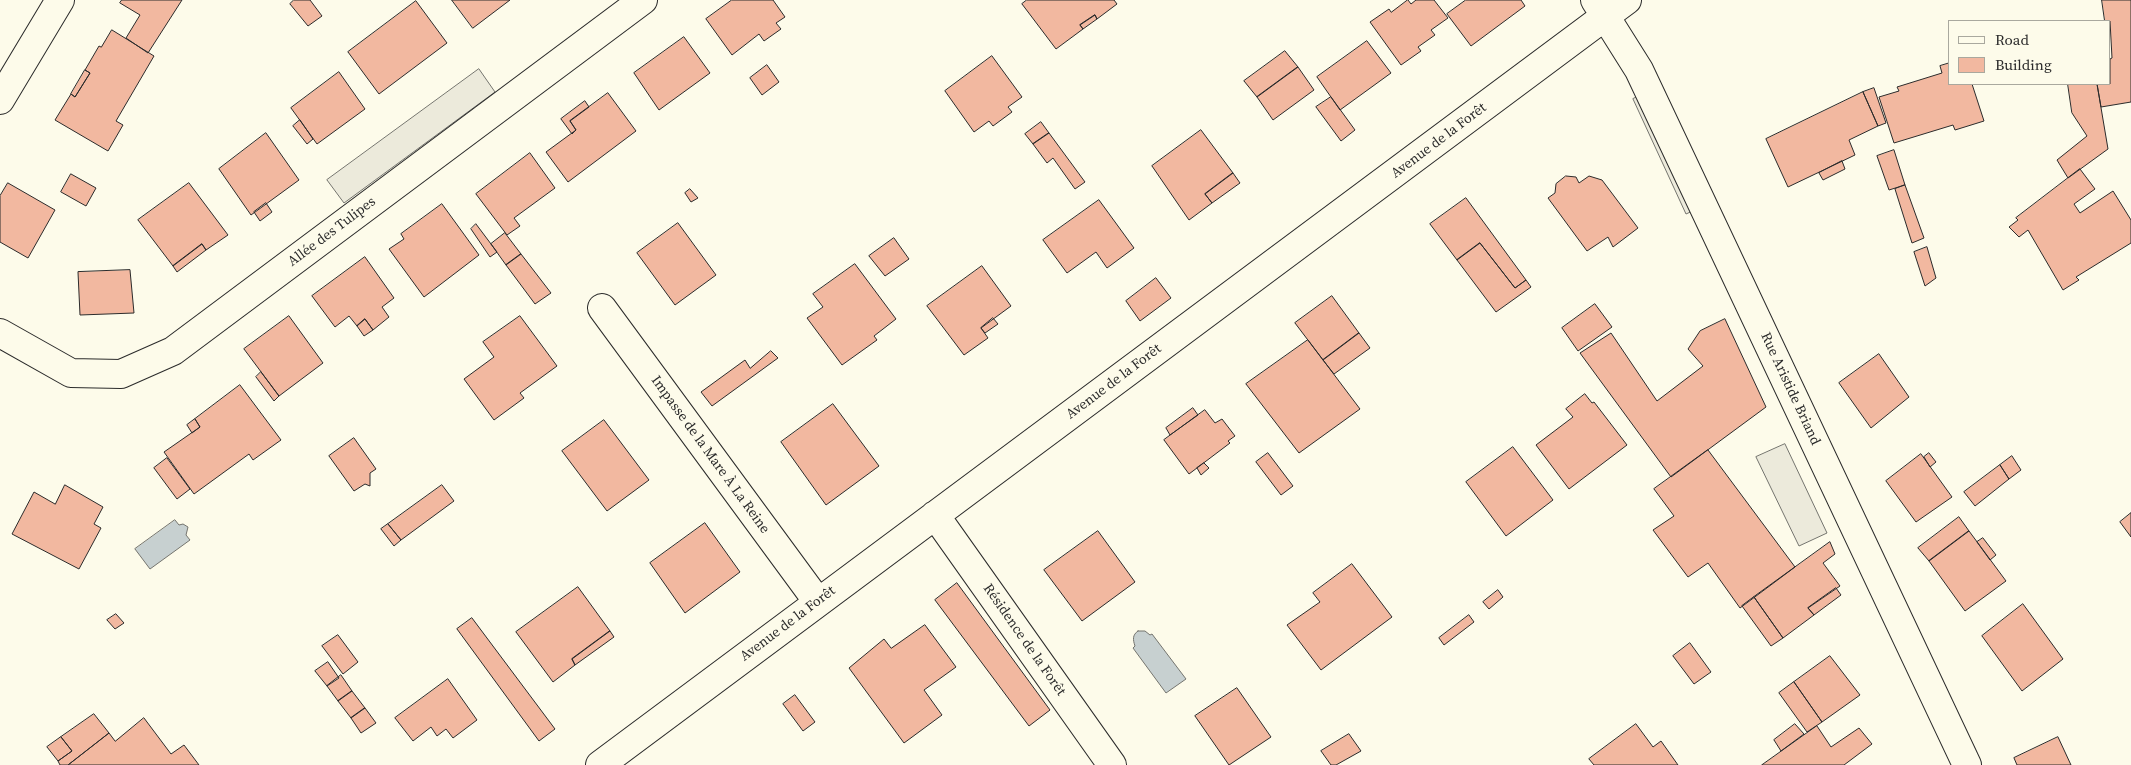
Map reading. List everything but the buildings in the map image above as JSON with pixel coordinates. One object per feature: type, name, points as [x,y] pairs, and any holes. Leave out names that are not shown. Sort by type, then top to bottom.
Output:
[{"type":"street","points":[[0,100],[60,0]]},
{"type":"street","name":"Allée des Tulipes","points":[[0,333],[71,373],[121,374],[173,351],[643,0]]},
{"type":"street","name":"Avenue de la Forêt","points":[[600,765],[936,515],[1600,8],[1627,0]]},
{"type":"street","name":"Rue Aristide Briand","points":[[1600,8],[1638,70],[1967,765]]},
{"type":"street","name":"Impasse de la Mare À La Reine","points":[[602,308],[818,602]]},
{"type":"street","name":"Résidence de la Forêt","points":[[936,515],[1112,765]]},
{"type":"shaded area","points":[[479,69],[495,92],[344,203],[327,180]]},
{"type":"shaded area","points":[[1643,94],[1697,209],[1686,214],[1633,99]]},
{"type":"shaded area","points":[[1785,444],[1827,533],[1799,546],[1756,457]]},
{"type":"shaded area","points":[[175,520],[179,525],[183,524],[188,527],[186,535],[190,540],[150,569],[135,549]]},
{"type":"shaded area","points":[[1138,631],[1152,634],[1186,679],[1166,693],[1133,648],[1135,646],[1134,636]]}]
